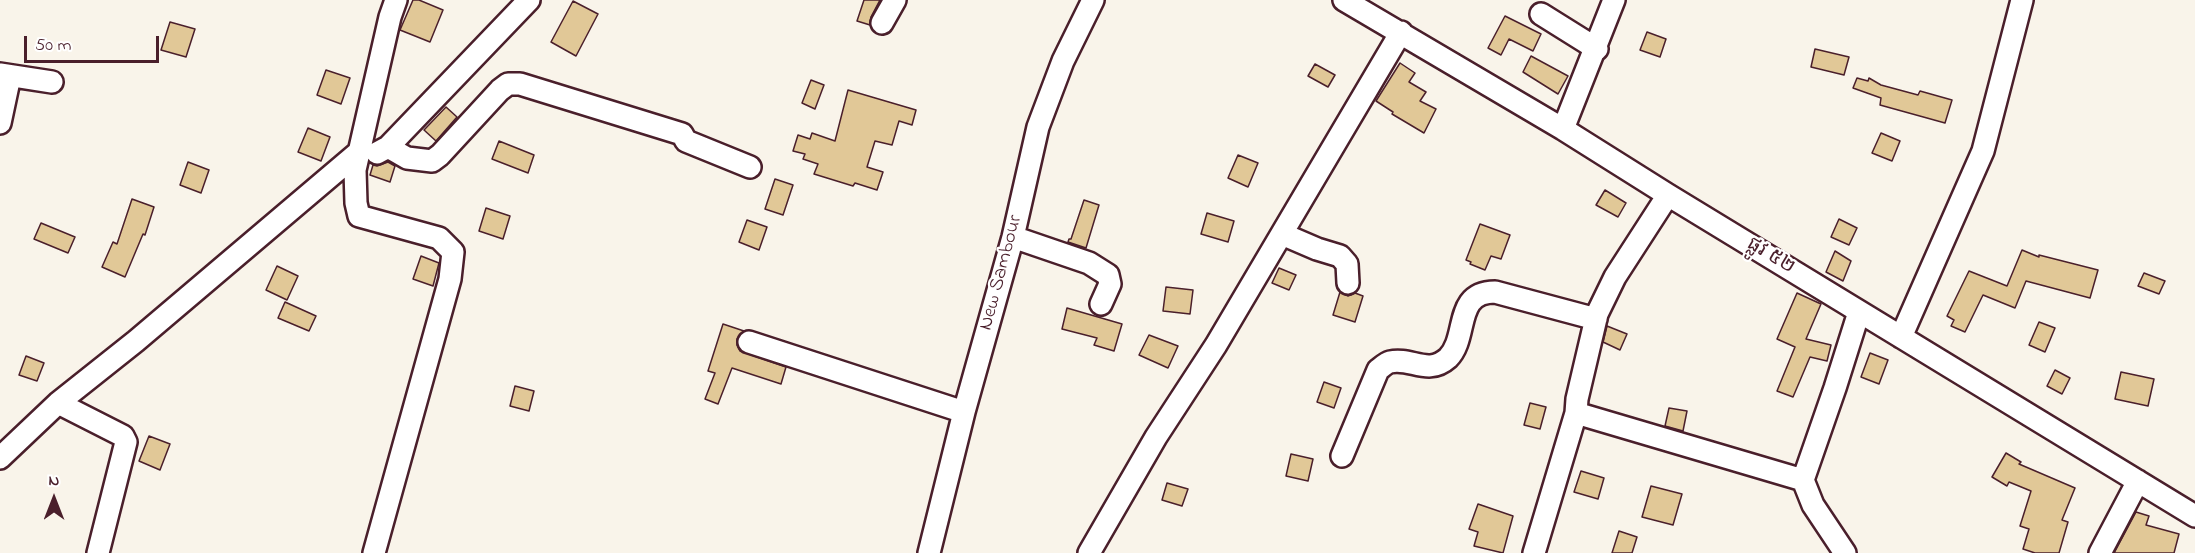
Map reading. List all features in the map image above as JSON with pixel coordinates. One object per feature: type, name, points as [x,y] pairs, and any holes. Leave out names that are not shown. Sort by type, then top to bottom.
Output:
[{"type":"street","points":[[374,553],[450,279],[453,252],[439,238],[359,216],[356,203],[357,161],[390,17],[396,0]]},
{"type":"street","points":[[0,458],[58,403],[357,161],[388,147],[530,0]]},
{"type":"street","points":[[882,23],[895,0]]},
{"type":"street","name":"New Sambour","points":[[928,553],[1012,237],[1038,127],[1063,61],[1094,0]]},
{"type":"street","name":"ផ្លូវ ៥២","points":[[1344,0],[1563,129],[2195,516]]},
{"type":"street","points":[[1563,129],[1597,49],[1614,0]]},
{"type":"street","points":[[1901,337],[1983,150],[2022,0]]},
{"type":"street","points":[[1541,14],[1597,49]]},
{"type":"street","points":[[1089,553],[1156,437],[1216,345],[1401,32]]},
{"type":"street","points":[[0,123],[5,75],[52,82]]},
{"type":"street","points":[[388,147],[407,158],[432,161],[441,155],[500,90],[508,84],[520,84],[682,134],[686,141],[750,166]]},
{"type":"street","points":[[1533,553],[1576,413],[1577,399],[1596,319],[1615,277],[1668,195]]},
{"type":"street","points":[[1282,234],[1340,256],[1347,264],[1348,283]]},
{"type":"street","points":[[1012,237],[1089,263],[1108,275],[1110,284],[1101,304]]},
{"type":"street","points":[[1342,456],[1378,370],[1389,362],[1403,362],[1428,368],[1440,364],[1450,356],[1470,302],[1479,294],[1495,292],[1596,319]]},
{"type":"street","points":[[1845,553],[1813,505],[1803,480],[1859,312]]},
{"type":"street","points":[[749,342],[964,412]]},
{"type":"street","points":[[58,403],[123,436],[126,442],[98,553]]},
{"type":"street","points":[[1576,413],[1803,480]]},
{"type":"street","points":[[2100,553],[2138,481]]},
{"type":"building","points":[[413,0],[419,0],[443,10],[430,42],[400,30]]},
{"type":"building","points":[[864,0],[880,0],[871,17],[870,25],[857,21]]},
{"type":"building","points":[[573,1],[598,14],[576,56],[551,42]]},
{"type":"building","points":[[1505,16],[1541,34],[1533,51],[1509,39],[1501,55],[1488,48]]},
{"type":"building","points":[[170,22],[195,29],[186,57],[161,50]]},
{"type":"building","points":[[1647,32],[1666,39],[1660,57],[1640,50]]},
{"type":"building","points":[[1815,49],[1849,57],[1844,75],[1811,67]]},
{"type":"building","points":[[1531,56],[1568,76],[1558,94],[1523,72]]},
{"type":"building","points":[[1400,63],[1415,73],[1409,82],[1426,92],[1420,101],[1436,109],[1424,133],[1392,114],[1393,112],[1376,101]]},
{"type":"building","points":[[1315,64],[1335,75],[1328,87],[1308,76]]},
{"type":"building","points":[[326,70],[350,78],[341,104],[317,95]]},
{"type":"building","points":[[1857,78],[1868,81],[1869,78],[1881,85],[1918,95],[1920,91],[1952,100],[1945,123],[1880,105],[1881,98],[1853,88]]},
{"type":"building","points":[[811,80],[824,85],[815,109],[802,103]]},
{"type":"building","points":[[848,90],[916,110],[912,125],[899,121],[892,145],[875,141],[867,167],[883,172],[877,190],[855,183],[853,186],[814,174],[818,164],[803,159],[805,154],[793,151],[798,135],[810,139],[812,133],[835,141]]},
{"type":"building","points":[[446,107],[457,117],[436,141],[424,130]]},
{"type":"building","points":[[308,128],[330,137],[321,161],[298,152]]},
{"type":"building","points":[[1881,133],[1900,141],[1892,161],[1872,153]]},
{"type":"building","points":[[499,141],[534,155],[528,173],[492,159]]},
{"type":"building","points":[[1238,155],[1258,163],[1248,187],[1228,178]]},
{"type":"building","points":[[188,162],[209,170],[201,193],[180,185]]},
{"type":"building","points":[[388,162],[395,166],[390,182],[370,175],[373,165]]},
{"type":"building","points":[[775,179],[793,185],[783,215],[765,209]]},
{"type":"building","points":[[1605,190],[1626,203],[1618,217],[1596,205]]},
{"type":"building","points":[[132,199],[154,207],[145,235],[143,234],[125,277],[102,267],[113,242],[117,244]]},
{"type":"building","points":[[1084,200],[1099,205],[1086,248],[1068,242]]},
{"type":"building","points":[[486,208],[510,216],[503,239],[479,231]]},
{"type":"building","points":[[1207,213],[1234,221],[1228,242],[1201,234]]},
{"type":"building","points":[[1839,219],[1857,228],[1849,245],[1831,237]]},
{"type":"building","points":[[747,220],[767,227],[759,250],[739,242]]},
{"type":"building","points":[[41,223],[75,237],[68,253],[34,239]]},
{"type":"building","points":[[1480,224],[1510,235],[1501,259],[1491,256],[1485,270],[1466,260]]},
{"type":"building","points":[[2022,250],[2039,257],[2039,255],[2098,270],[2090,298],[2026,281],[2015,308],[1983,295],[1965,332],[1951,326],[1954,320],[1947,316],[1969,271],[2007,286]]},
{"type":"building","points":[[1835,251],[1851,261],[1843,281],[1826,272]]},
{"type":"building","points":[[421,256],[439,263],[433,286],[413,279]]},
{"type":"building","points":[[277,266],[298,276],[287,300],[266,290]]},
{"type":"building","points":[[1279,268],[1296,275],[1289,290],[1272,283]]},
{"type":"building","points":[[2144,273],[2165,281],[2159,294],[2138,286]]},
{"type":"building","points":[[1166,287],[1193,290],[1190,314],[1163,311]]},
{"type":"building","points":[[1340,292],[1348,296],[1355,293],[1363,296],[1355,322],[1333,315]]},
{"type":"building","points":[[1797,293],[1821,304],[1806,339],[1831,345],[1827,361],[1810,357],[1793,397],[1777,391],[1795,347],[1777,339]]},
{"type":"building","points":[[285,302],[316,316],[309,331],[278,318]]},
{"type":"building","points":[[1067,308],[1122,324],[1114,351],[1094,345],[1097,338],[1062,329]]},
{"type":"building","points":[[2039,322],[2055,328],[2045,352],[2029,345]]},
{"type":"building","points":[[723,324],[744,331],[737,339],[740,351],[786,367],[781,384],[732,368],[718,404],[705,399],[715,373],[708,371]]},
{"type":"building","points":[[1607,326],[1627,334],[1620,350],[1603,342]]},
{"type":"building","points":[[1149,335],[1178,346],[1168,368],[1139,355]]},
{"type":"building","points":[[1870,353],[1888,360],[1879,384],[1861,377]]},
{"type":"building","points":[[26,356],[44,363],[37,381],[19,375]]},
{"type":"building","points":[[2055,370],[2070,378],[2062,394],[2047,386]]},
{"type":"building","points":[[2121,372],[2154,379],[2148,406],[2115,399]]},
{"type":"building","points":[[1324,382],[1341,388],[1334,408],[1317,402]]},
{"type":"building","points":[[515,386],[534,391],[529,411],[510,406]]},
{"type":"building","points":[[1530,403],[1546,407],[1540,429],[1524,425]]},
{"type":"building","points":[[1669,408],[1687,411],[1683,431],[1665,426]]},
{"type":"building","points":[[149,436],[170,444],[160,470],[139,461]]},
{"type":"building","points":[[2006,453],[2021,462],[2019,464],[2075,488],[2062,520],[2068,522],[2059,553],[2035,553],[2023,549],[2029,529],[2020,526],[2031,491],[2009,482],[2007,486],[1992,477]]},
{"type":"building","points":[[1291,454],[1313,459],[1308,481],[1286,476]]},
{"type":"building","points":[[1581,471],[1604,478],[1598,499],[1574,492]]},
{"type":"building","points":[[1167,483],[1188,489],[1182,506],[1162,500]]},
{"type":"building","points":[[1651,486],[1682,494],[1673,525],[1642,517]]},
{"type":"building","points":[[1478,504],[1513,516],[1503,553],[1474,546],[1478,532],[1469,529]]},
{"type":"building","points":[[2136,512],[2149,516],[2146,525],[2179,534],[2174,553],[2114,553]]},
{"type":"building","points":[[1619,531],[1637,537],[1632,553],[1612,553]]}]
